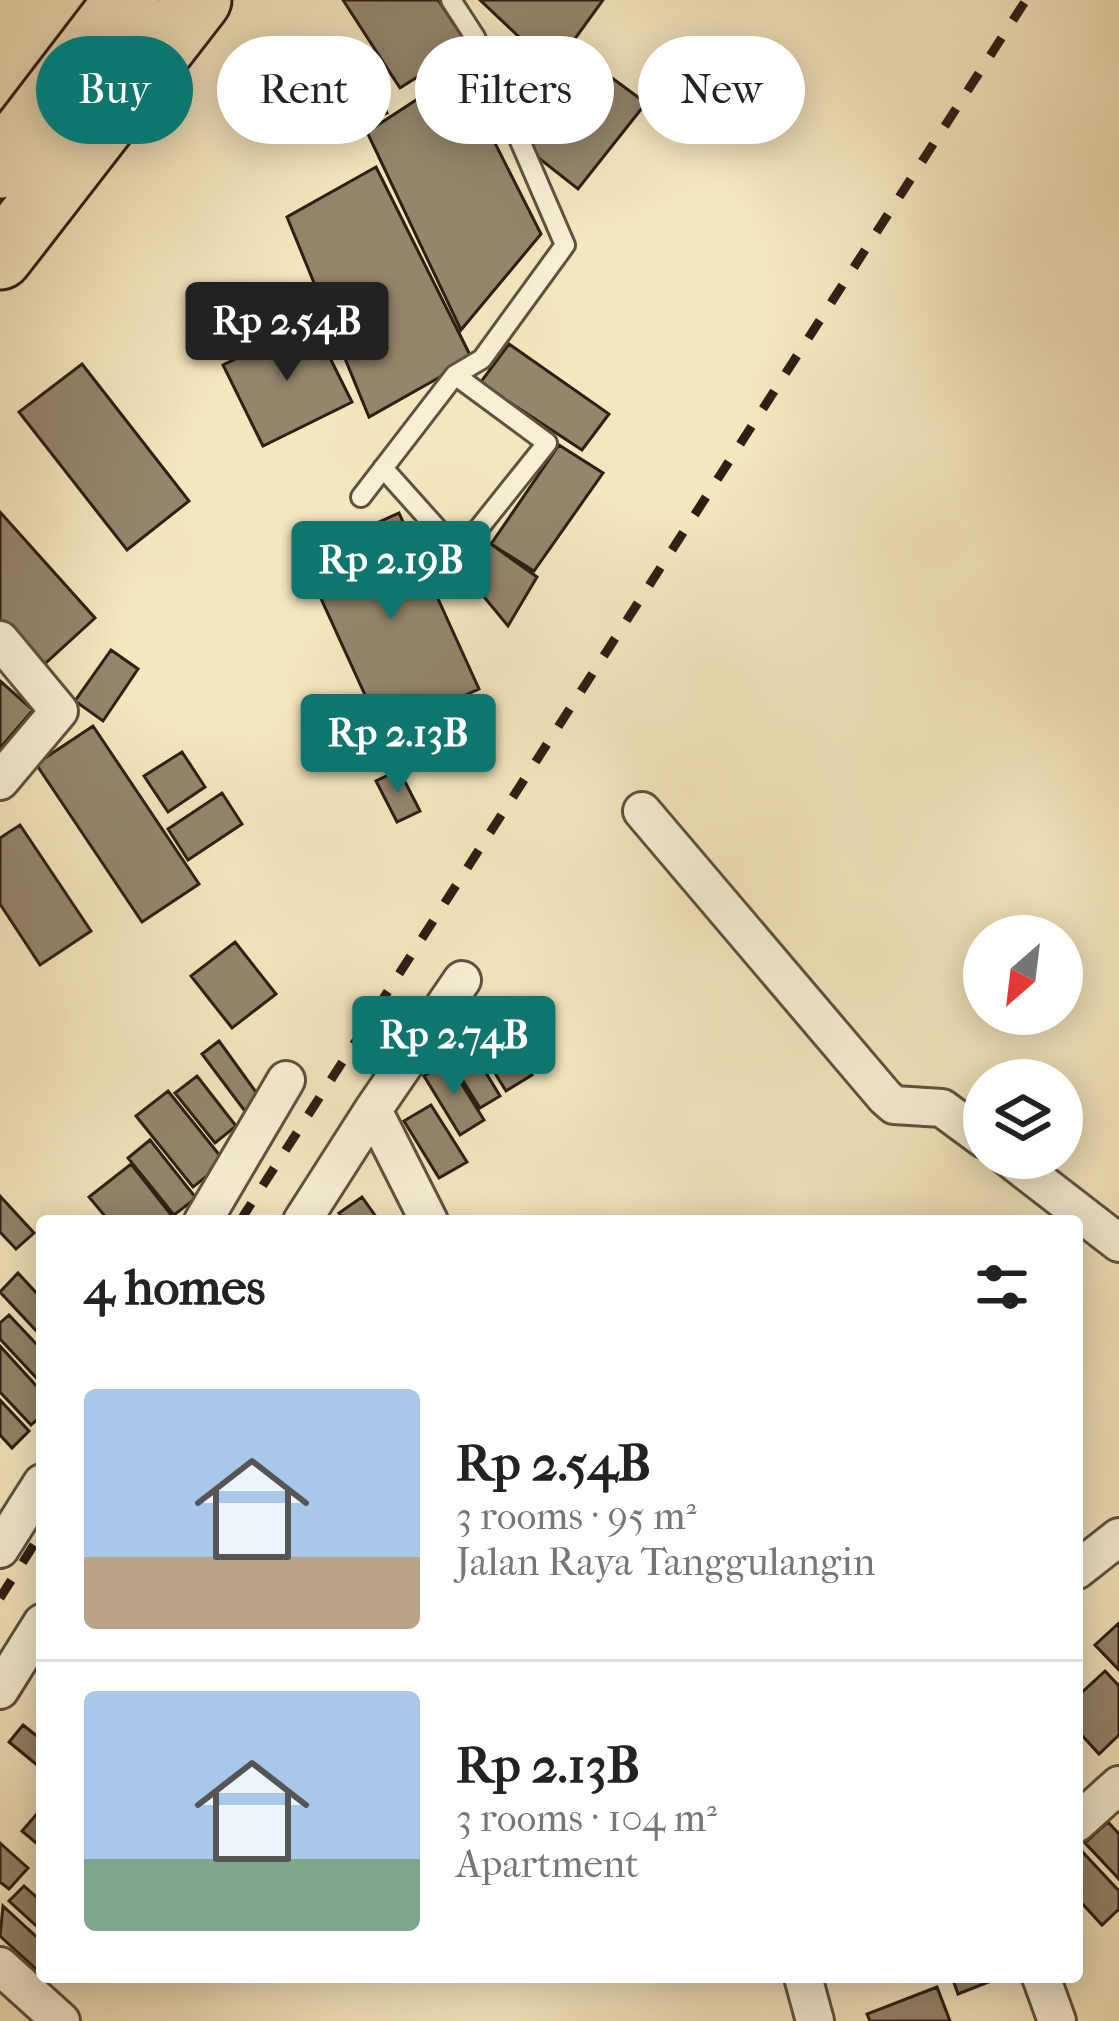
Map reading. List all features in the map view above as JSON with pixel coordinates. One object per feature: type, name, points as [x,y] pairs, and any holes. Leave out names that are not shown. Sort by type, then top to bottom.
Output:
[{"type":"highway","points":[[0,166],[127,0]]},
{"type":"highway","points":[[0,256],[200,0]]},
{"type":"street","points":[[0,640],[58,711],[0,781]]},
{"type":"street","points":[[642,811],[885,1097],[894,1105],[942,1108],[963,1124]]},
{"type":"street","points":[[306,1215],[462,980]]},
{"type":"street","points":[[207,1215],[286,1080]]},
{"type":"street","points":[[373,1110],[426,1215]]},
{"type":"street","points":[[1036,1179],[1083,1215]]},
{"type":"street","points":[[1083,1215],[1119,1243]]},
{"type":"street","points":[[0,1549],[36,1492]]},
{"type":"street","points":[[1083,1565],[1119,1537]]},
{"type":"street","points":[[0,1690],[36,1633]]},
{"type":"street","points":[[1083,1818],[1119,1785]]},
{"type":"street","points":[[0,1966],[61,2021]]},
{"type":"street","points":[[805,1983],[815,2021]]},
{"type":"street","points":[[1043,1983],[1057,2021]]},
{"type":"lane","points":[[451,0],[475,36]]},
{"type":"lane","points":[[361,497],[455,375],[482,359],[565,245],[521,144]]},
{"type":"lane","points":[[383,468],[459,553],[547,443],[455,375]]},
{"type":"building","points":[[343,0],[438,0],[462,36],[415,36],[415,79],[400,88],[391,74],[391,36],[366,36]]},
{"type":"building","points":[[480,0],[603,0],[577,36],[518,36]]},
{"type":"building","points":[[614,79],[638,97],[638,113],[614,143]]},
{"type":"building","points":[[415,101],[415,144],[495,144],[541,234],[461,330],[373,144],[391,144],[391,116]]},
{"type":"building","points":[[529,144],[614,144],[578,189],[526,148]]},
{"type":"building","points":[[376,167],[472,359],[369,417],[287,217]]},
{"type":"building","points":[[312,322],[352,402],[263,446],[223,365]]},
{"type":"building","points":[[509,344],[609,414],[582,450],[480,383]]},
{"type":"building","points":[[82,364],[189,501],[127,550],[19,412]]},
{"type":"building","points":[[559,445],[603,473],[534,571],[491,544]]},
{"type":"building","points":[[0,512],[95,618],[38,670],[0,627]]},
{"type":"building","points":[[399,513],[479,689],[382,732],[302,557]]},
{"type":"building","points":[[481,537],[537,577],[508,626],[456,563]]},
{"type":"building","points":[[111,650],[138,669],[103,721],[75,701]]},
{"type":"building","points":[[0,681],[33,710],[0,748]]},
{"type":"building","points":[[93,726],[199,884],[142,922],[36,764]]},
{"type":"building","points":[[182,752],[205,787],[168,812],[144,776]]},
{"type":"building","points":[[399,770],[420,811],[397,822],[376,781]]},
{"type":"building","points":[[222,793],[242,824],[188,860],[168,829]]},
{"type":"building","points":[[20,825],[91,931],[40,965],[0,904],[0,838]]},
{"type":"building","points":[[235,942],[276,994],[232,1028],[191,976]]},
{"type":"building","points":[[487,1000],[532,1075],[506,1091],[460,1017]]},
{"type":"building","points":[[219,1041],[266,1106],[250,1118],[202,1054]]},
{"type":"building","points":[[471,1048],[500,1096],[480,1108],[450,1060]]},
{"type":"building","points":[[448,1062],[484,1120],[460,1135],[424,1076]]},
{"type":"building","points":[[197,1076],[236,1126],[215,1143],[175,1093]]},
{"type":"building","points":[[168,1091],[225,1162],[193,1187],[136,1116]]},
{"type":"building","points":[[431,1105],[467,1162],[439,1178],[404,1121]]},
{"type":"building","points":[[150,1140],[196,1198],[174,1215],[128,1158]]},
{"type":"building","points":[[131,1164],[171,1215],[104,1215],[89,1197]]},
{"type":"building","points":[[0,1196],[34,1233],[16,1249],[0,1232]]},
{"type":"building","points":[[362,1197],[375,1215],[340,1215]]},
{"type":"building","points":[[18,1273],[36,1292],[36,1331],[0,1292]]},
{"type":"building","points":[[9,1315],[36,1344],[36,1378],[0,1339],[0,1323]]},
{"type":"building","points":[[0,1346],[36,1385],[36,1420],[31,1425],[0,1392]]},
{"type":"building","points":[[0,1400],[29,1431],[12,1448],[0,1435]]},
{"type":"building","points":[[1119,1623],[1119,1670],[1095,1645]]},
{"type":"building","points":[[1105,1671],[1119,1686],[1119,1735],[1099,1754],[1083,1737],[1083,1691]]},
{"type":"building","points":[[23,1725],[36,1735],[36,1764],[9,1742]]},
{"type":"building","points":[[36,1815],[36,1843],[22,1831]]},
{"type":"building","points":[[1108,1822],[1119,1834],[1119,1879],[1085,1843]]},
{"type":"building","points":[[0,1843],[28,1868],[9,1889],[0,1882]]},
{"type":"building","points":[[1083,1852],[1119,1891],[1119,1909],[1102,1925],[1083,1904]]},
{"type":"building","points":[[24,1886],[36,1897],[36,1926],[9,1901]]},
{"type":"building","points":[[3,1906],[36,1936],[36,1969],[0,1936]]},
{"type":"building","points":[[954,1983],[986,1983],[958,1994]]},
{"type":"building","points":[[937,1987],[950,2021],[870,2021],[867,2014]]},
{"type":"railway","points":[[244,1215],[1026,0]]},
{"type":"railway","points":[[0,1598],[36,1541]]}]
